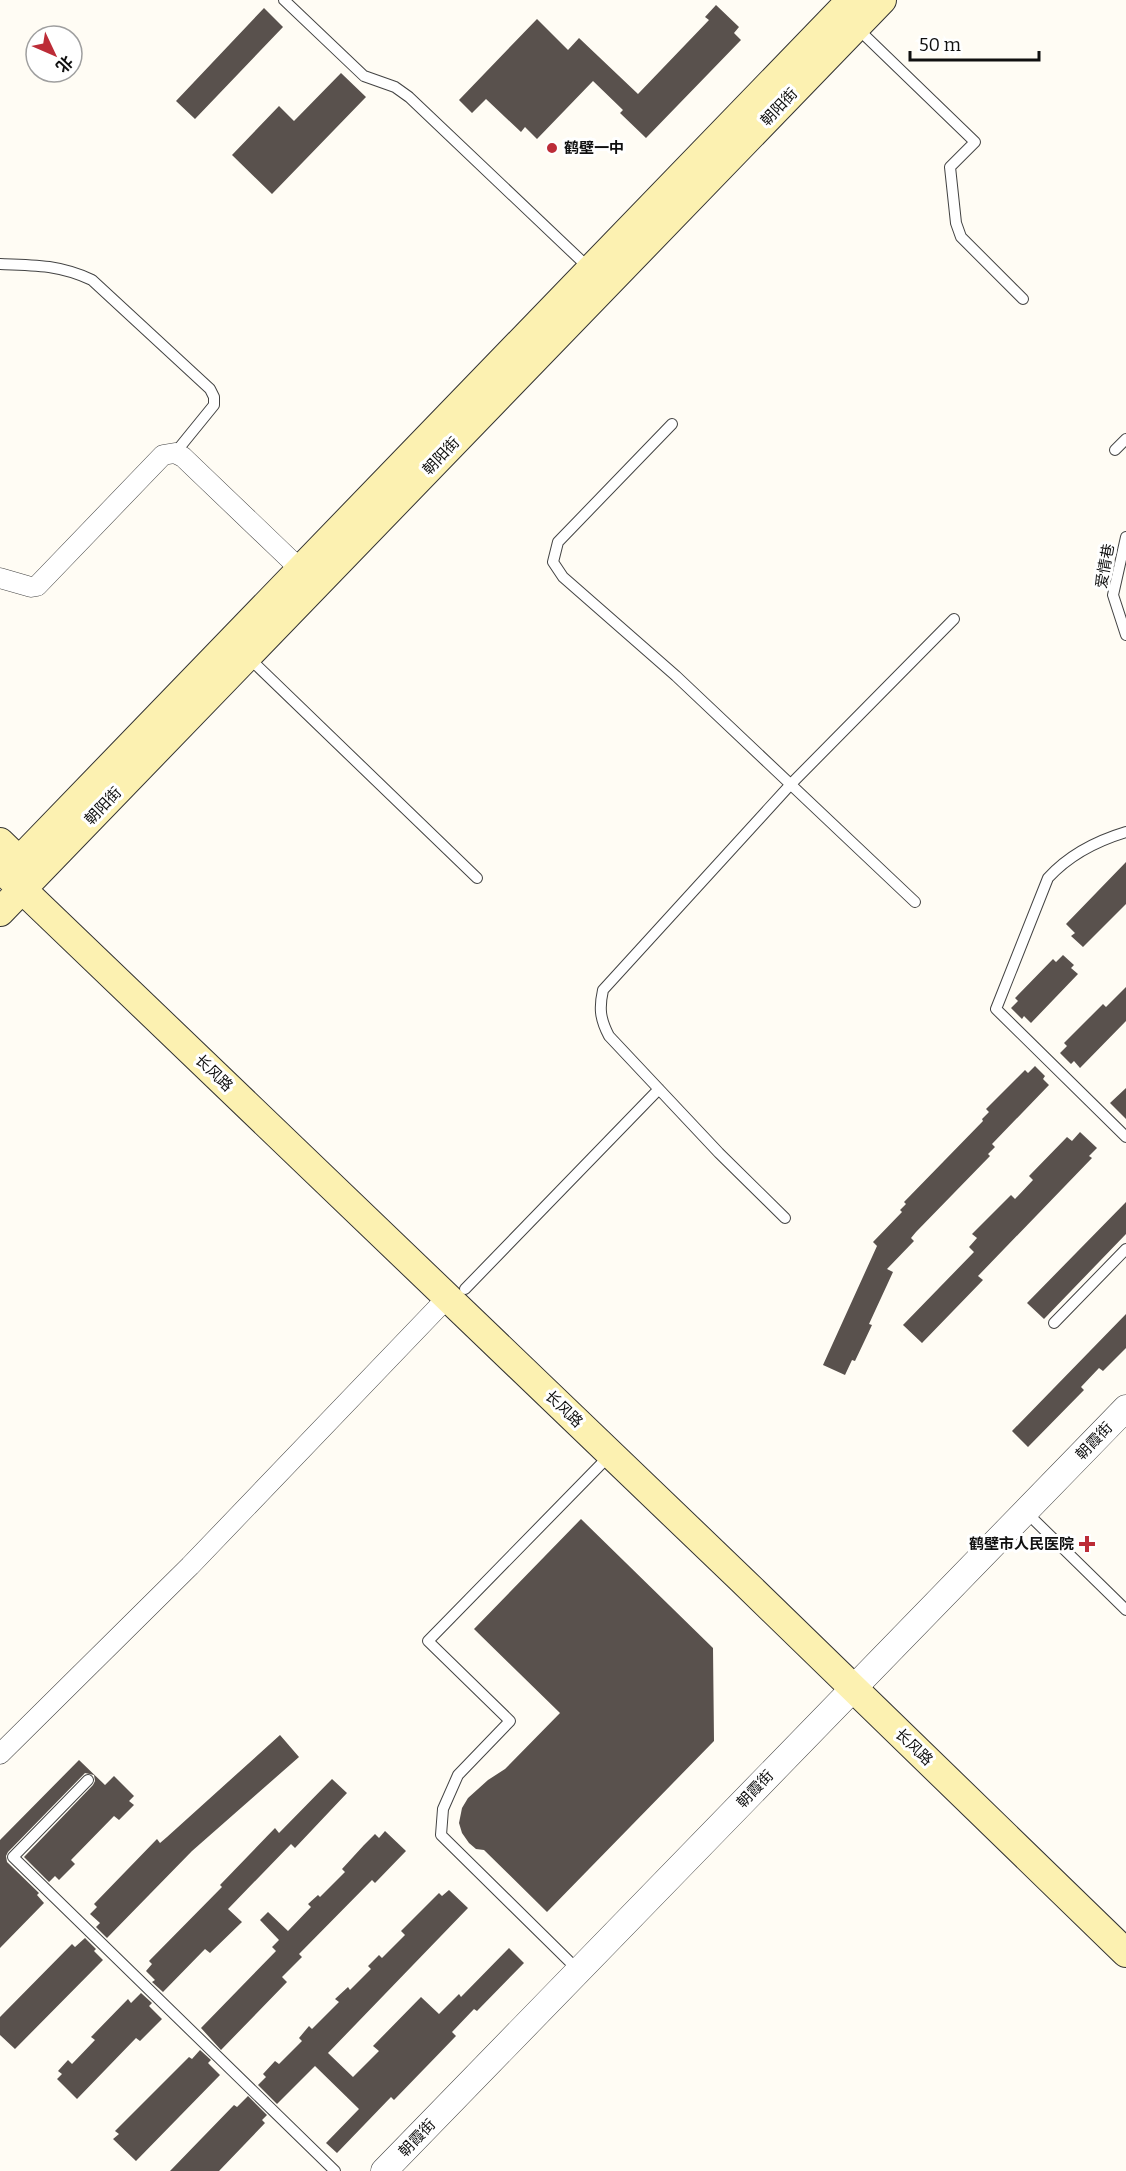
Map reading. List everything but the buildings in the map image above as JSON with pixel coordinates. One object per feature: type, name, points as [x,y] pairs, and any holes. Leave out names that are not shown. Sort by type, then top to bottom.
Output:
[{"type":"main road","name":"朝阳街","points":[[0,912],[12,870],[300,569],[591,269],[854,13],[882,0]]},
{"type":"main road","name":"朝阳街","points":[[12,870],[248,656],[854,13]]},
{"type":"main road","name":"长风路","points":[[12,870],[860,1682],[1126,1953]]},
{"type":"main road","name":"长风路","points":[[456,1293],[611,1454],[1126,1928]]},
{"type":"street","points":[[0,578],[31,587],[36,586],[163,455],[175,453],[183,457],[300,569]]},
{"type":"street","points":[[0,1754],[190,1566],[456,1293]]},
{"type":"street","name":"朝霞街","points":[[384,2171],[1126,1408]]},
{"type":"lane","points":[[284,0],[364,76],[395,87],[409,97],[591,269]]},
{"type":"lane","points":[[854,13],[975,141],[950,167],[961,237],[1023,299]]},
{"type":"lane","points":[[0,264],[48,265],[74,271],[92,280],[210,389],[214,397],[214,405],[175,453]]},
{"type":"lane","points":[[672,424],[558,542],[553,562],[563,577],[676,676],[915,902]]},
{"type":"lane","points":[[1115,450],[1126,439]]},
{"type":"lane","name":"爱情巷","points":[[1126,537],[1113,595],[1126,635]]},
{"type":"lane","points":[[785,1218],[719,1153],[605,1029],[599,1010],[603,990],[791,784],[954,619]]},
{"type":"lane","points":[[248,656],[477,878]]},
{"type":"lane","points":[[1126,832],[1095,842],[1058,868],[1048,878],[996,1010],[1126,1137]]},
{"type":"lane","points":[[456,1293],[659,1089]]},
{"type":"lane","points":[[1054,1323],[1126,1249]]},
{"type":"lane","points":[[579,1970],[441,1835],[443,1809],[458,1775],[510,1721],[428,1641],[611,1454]]},
{"type":"lane","points":[[1025,1511],[1126,1610]]},
{"type":"lane","points":[[88,1780],[13,1857],[335,2171]]},
{"type":"place","name":"鹤壁一中","points":[[552,148]]},
{"type":"place","name":"鹤壁市人民医院","points":[[1087,1544]]}]
